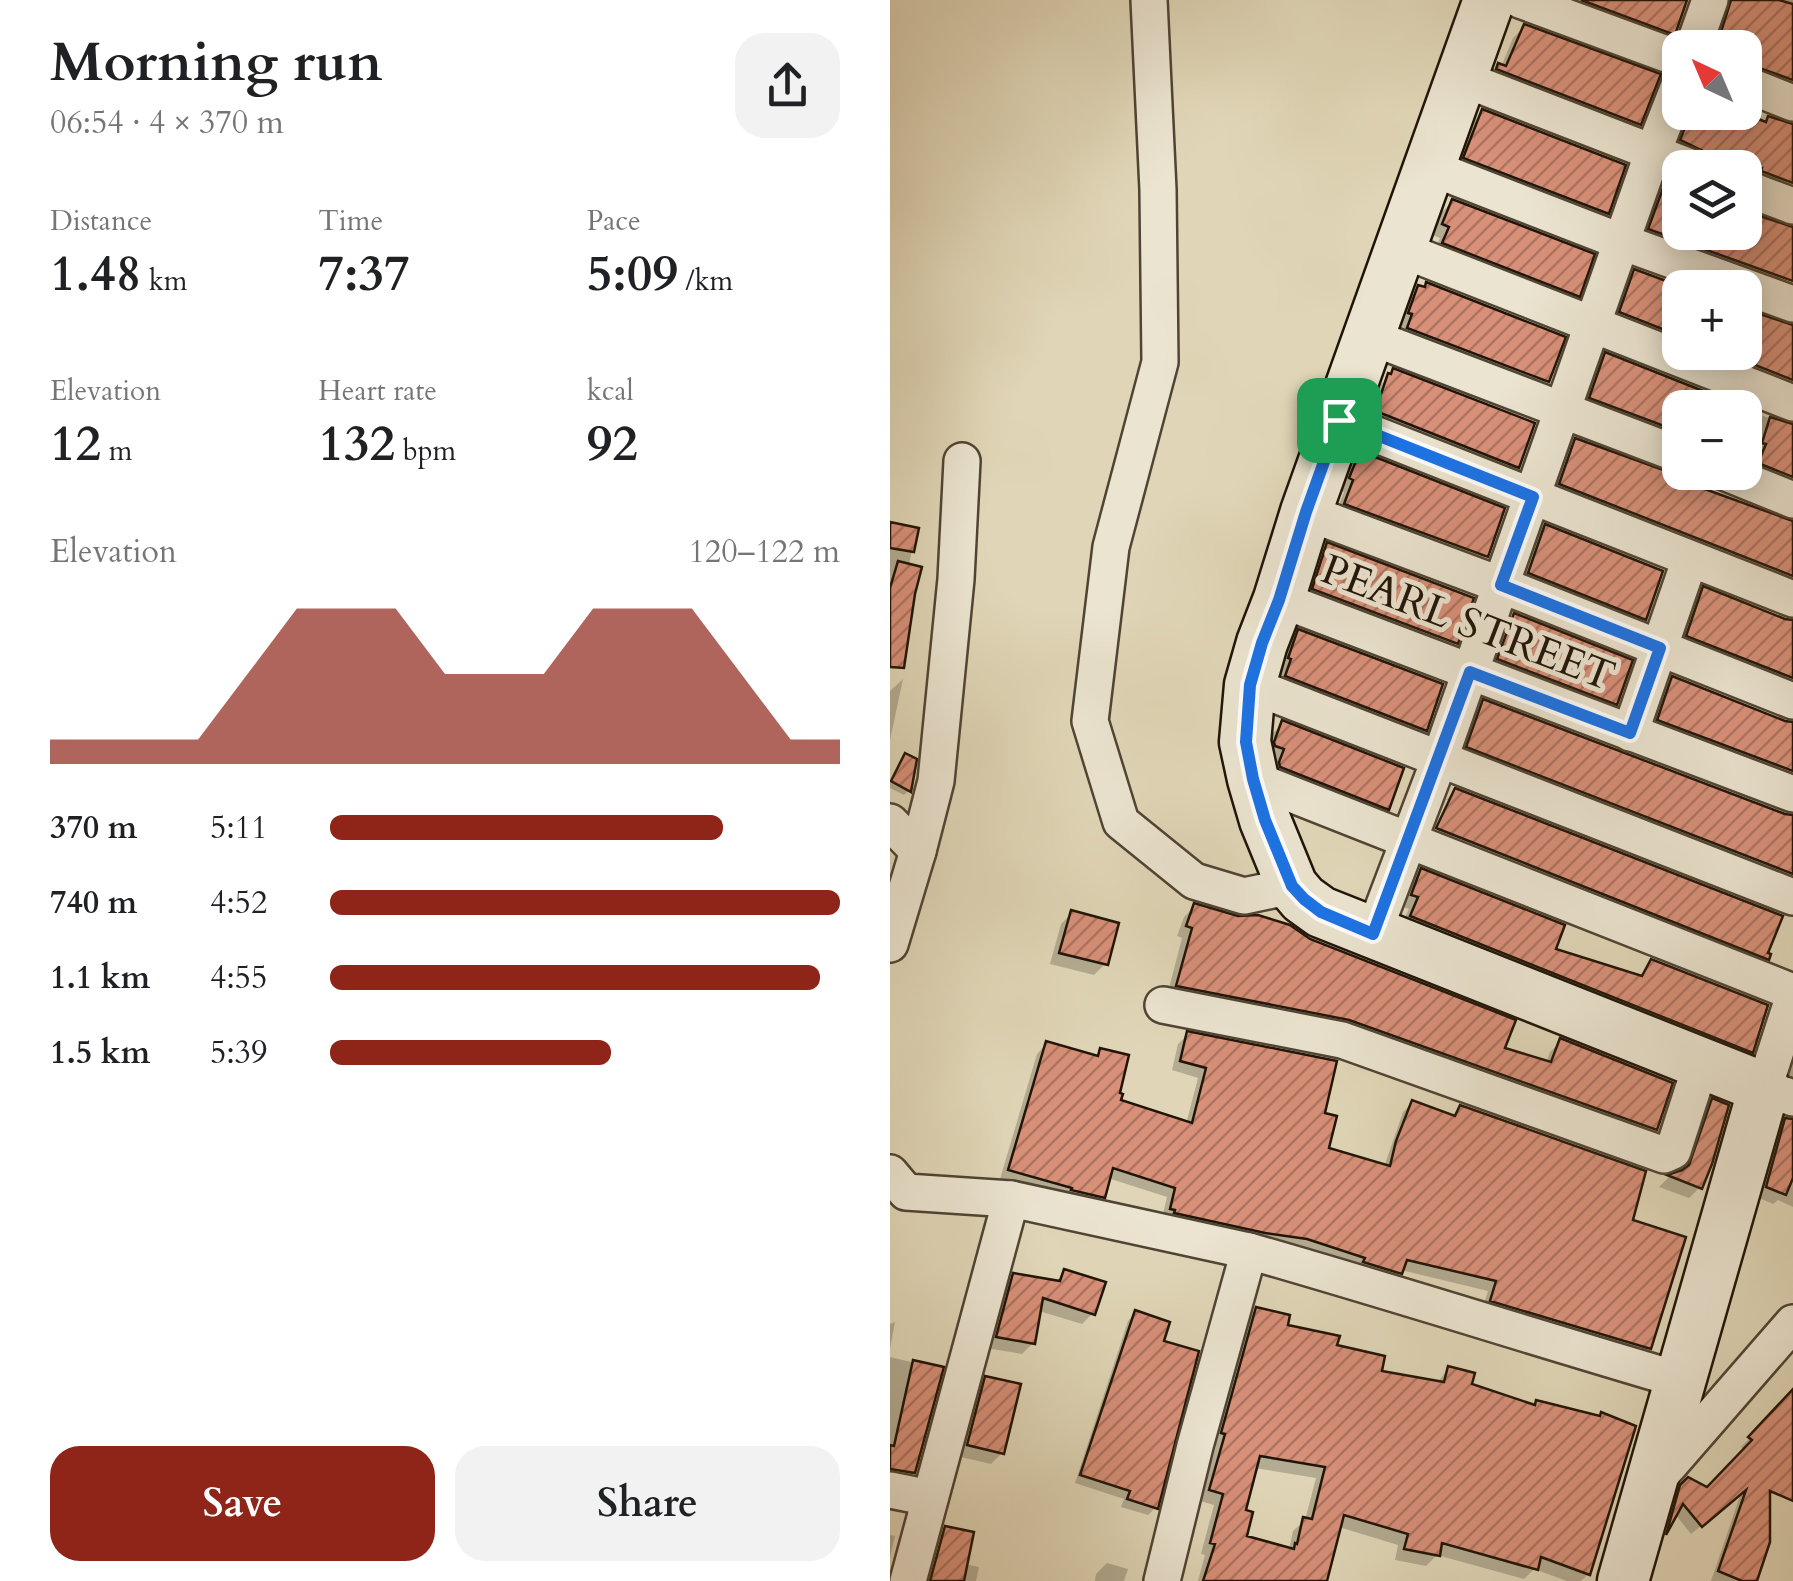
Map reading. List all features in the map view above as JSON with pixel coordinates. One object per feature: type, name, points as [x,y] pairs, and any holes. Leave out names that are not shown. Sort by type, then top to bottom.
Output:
[{"type":"street","points":[[1149,0],[1158,190],[1160,362],[1110,547],[1090,720],[1121,822],[1194,881],[1244,896],[1292,886]]},
{"type":"street","points":[[1489,0],[1262,643],[1250,685],[1246,742],[1253,779],[1292,886],[1321,912],[1778,1093]]},
{"type":"street","points":[[1520,0],[1662,52]]},
{"type":"street","points":[[1699,30],[1710,0]]},
{"type":"street","points":[[1461,78],[1662,156]]},
{"type":"street","points":[[1762,91],[1793,103]]},
{"type":"street","points":[[1373,934],[1440,758],[1662,129]]},
{"type":"street","points":[[1429,167],[1793,304]]},
{"type":"street","points":[[1762,194],[1793,206]]},
{"type":"street","points":[[1400,249],[1594,325],[1723,390]]},
{"type":"street","points":[[1368,336],[1662,448]]},
{"type":"street","points":[[1762,403],[1793,402]]},
{"type":"street","points":[[1339,420],[1793,599]]},
{"type":"street","points":[[890,944],[936,781],[956,579],[962,462]]},
{"type":"street","points":[[1762,487],[1793,500]]},
{"type":"street","points":[[1306,512],[1793,701]]},
{"type":"street","points":[[1630,733],[1690,559]]},
{"type":"street","name":"PEARL STREET","points":[[1279,600],[1793,794]]},
{"type":"street","points":[[1250,685],[1793,897]]},
{"type":"street","points":[[1253,779],[1793,995],[1778,1093],[1680,1380],[1623,1581]]},
{"type":"street","points":[[890,822],[918,851]]},
{"type":"street","points":[[1164,1005],[1342,1040],[1664,1155],[1673,1151],[1701,1064]]},
{"type":"street","points":[[895,1188],[1010,1200],[1249,1251],[1680,1380]]},
{"type":"street","points":[[908,1581],[1010,1200]]},
{"type":"street","points":[[1162,1581],[1249,1251]]},
{"type":"street","points":[[1649,1488],[1793,1323]]},
{"type":"street","points":[[890,1490],[930,1498]]},
{"type":"building","points":[[1581,0],[1687,0],[1677,30],[1662,30]]},
{"type":"building","points":[[1731,0],[1779,0],[1793,4],[1793,80],[1762,69],[1762,30],[1722,30]]},
{"type":"building","points":[[1524,24],[1661,74],[1641,125],[1496,69],[1498,63],[1506,66]]},
{"type":"building","points":[[1482,109],[1626,165],[1609,214],[1463,158]]},
{"type":"building","points":[[1768,116],[1793,124],[1793,183],[1762,171],[1762,150],[1701,150],[1680,140],[1684,130],[1762,130],[1762,120],[1766,122]]},
{"type":"building","points":[[1662,191],[1662,234],[1648,229]]},
{"type":"building","points":[[1452,199],[1595,254],[1580,297],[1442,243],[1449,227],[1442,224]]},
{"type":"building","points":[[1762,217],[1793,227],[1793,281],[1707,250],[1762,250]]},
{"type":"building","points":[[1634,269],[1662,279],[1662,329],[1619,312]]},
{"type":"building","points":[[1426,282],[1566,337],[1549,382],[1407,328],[1418,285],[1425,287]]},
{"type":"building","points":[[1762,315],[1793,325],[1793,380],[1762,368]]},
{"type":"building","points":[[1605,352],[1701,390],[1662,390],[1662,425],[1589,398]]},
{"type":"building","points":[[1393,368],[1535,423],[1519,468],[1373,410]]},
{"type":"building","points":[[1770,417],[1793,424],[1793,477],[1762,465],[1766,444],[1762,443]]},
{"type":"building","points":[[1575,438],[1662,469],[1662,490],[1708,490],[1793,521],[1793,576],[1559,484]]},
{"type":"building","points":[[1360,451],[1505,508],[1488,557],[1344,504]]},
{"type":"building","points":[[890,522],[919,528],[914,552],[890,548]]},
{"type":"building","points":[[1545,524],[1663,571],[1646,620],[1528,573]]},
{"type":"building","points":[[1327,542],[1474,598],[1458,644],[1312,589]]},
{"type":"building","points":[[898,561],[922,567],[904,668],[890,667],[890,588]]},
{"type":"building","points":[[1703,586],[1793,620],[1793,678],[1686,636]]},
{"type":"building","points":[[1514,613],[1633,660],[1617,705],[1497,659]]},
{"type":"building","points":[[1298,629],[1443,684],[1427,731],[1285,676]]},
{"type":"building","points":[[1672,676],[1793,722],[1793,771],[1657,720]]},
{"type":"building","points":[[1483,699],[1793,815],[1793,874],[1466,747]]},
{"type":"building","points":[[1282,720],[1404,768],[1389,810],[1280,767],[1284,749],[1274,742]]},
{"type":"building","points":[[905,753],[917,759],[911,792],[891,781]]},
{"type":"building","points":[[1455,788],[1783,916],[1768,953],[1769,960],[1436,828]]},
{"type":"building","points":[[1421,868],[1565,925],[1556,949],[1642,976],[1651,959],[1768,1005],[1753,1053],[1410,916],[1418,897],[1411,895]]},
{"type":"building","points":[[1194,903],[1290,925],[1310,939],[1516,1020],[1505,1048],[1551,1062],[1560,1038],[1673,1083],[1657,1130],[1349,1020],[1176,986],[1192,928],[1186,926]]},
{"type":"building","points":[[1071,910],[1119,923],[1108,965],[1059,953]]},
{"type":"building","points":[[1187,1031],[1337,1061],[1325,1113],[1337,1116],[1329,1148],[1390,1166],[1412,1100],[1455,1116],[1460,1105],[1646,1171],[1633,1220],[1686,1237],[1651,1349],[1490,1301],[1496,1281],[1407,1260],[1402,1274],[1307,1239],[1174,1213],[1170,1209],[1175,1188],[1113,1168],[1105,1198],[1008,1170],[1046,1041],[1098,1056],[1100,1048],[1129,1055],[1121,1100],[1192,1123],[1206,1068],[1180,1061]]},
{"type":"building","points":[[1712,1098],[1729,1105],[1702,1189],[1667,1175],[1689,1165]]},
{"type":"building","points":[[1785,1118],[1793,1119],[1793,1178],[1786,1195],[1766,1187]]},
{"type":"building","points":[[1064,1269],[1106,1282],[1095,1315],[1043,1298],[1035,1344],[996,1337],[1013,1273],[1060,1281]]},
{"type":"building","points":[[1256,1307],[1290,1315],[1288,1325],[1340,1336],[1337,1345],[1385,1356],[1382,1371],[1444,1382],[1448,1366],[1475,1373],[1472,1384],[1535,1405],[1536,1400],[1600,1416],[1601,1412],[1636,1426],[1590,1575],[1541,1557],[1538,1570],[1442,1543],[1440,1556],[1404,1549],[1408,1534],[1344,1515],[1327,1581],[1203,1581],[1215,1544],[1210,1543],[1223,1494],[1209,1490],[1225,1434],[1221,1433]],"holes":[[[1260,1456],[1325,1467],[1312,1519],[1303,1517],[1294,1549],[1247,1536],[1253,1512],[1246,1510]]]},
{"type":"building","points":[[1135,1310],[1170,1322],[1164,1341],[1199,1351],[1158,1509],[1127,1499],[1130,1491],[1080,1475]]},
{"type":"building","points":[[913,1360],[944,1367],[915,1473],[890,1469],[890,1445],[894,1446]]},
{"type":"building","points":[[985,1376],[1021,1384],[1004,1454],[967,1445]]},
{"type":"building","points":[[1793,1389],[1793,1501],[1770,1491],[1770,1542],[1757,1581],[1742,1581],[1718,1571],[1746,1490],[1702,1527],[1683,1504],[1666,1535],[1680,1485],[1688,1477],[1707,1487]]},
{"type":"building","points":[[945,1526],[974,1532],[964,1581],[930,1581]]},
{"type":"route","points":[[1339,420],[1533,497],[1501,585],[1660,648],[1630,733],[1470,672],[1373,934],[1321,912],[1292,886],[1265,820],[1246,742],[1250,685],[1262,643],[1339,420]]}]
